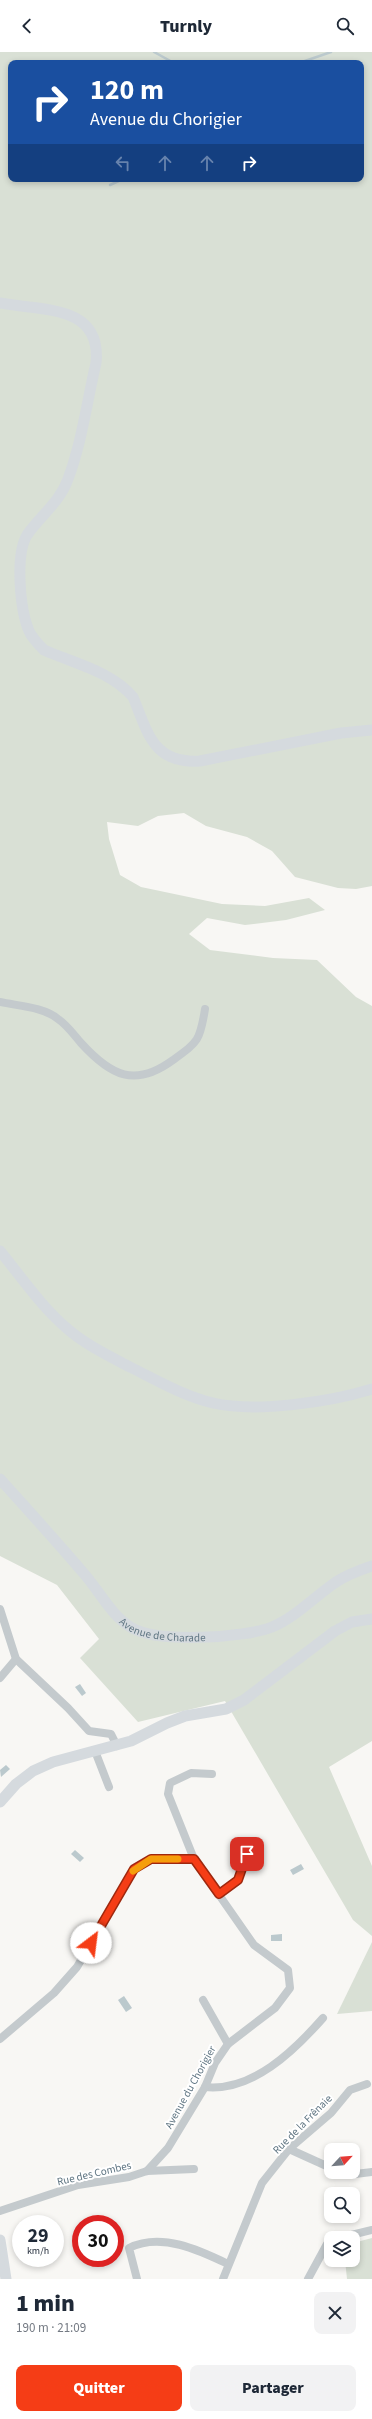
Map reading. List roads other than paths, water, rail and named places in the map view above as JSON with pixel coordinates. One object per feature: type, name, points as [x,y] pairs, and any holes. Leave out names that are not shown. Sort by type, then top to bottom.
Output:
[{"type":"street","points":[[0,303],[57,311],[79,319],[91,331],[97,347],[96,363],[68,479],[59,498],[27,535],[22,548],[24,616],[29,632],[37,643],[44,650],[102,674],[127,690],[133,697],[153,742],[164,755],[178,761],[200,761],[341,733],[372,730]]},
{"type":"street","points":[[0,1002],[39,1010],[58,1018],[84,1047],[109,1067],[130,1077],[158,1071],[195,1044],[201,1033],[205,1009]]},
{"type":"street","points":[[0,1251],[54,1316],[71,1332],[122,1362],[194,1397],[231,1406],[257,1406],[313,1401],[372,1389]]},
{"type":"street","name":"Avenue de Charade","points":[[0,1479],[86,1577],[117,1615],[134,1629],[156,1635],[215,1638],[252,1633],[271,1628],[288,1620],[337,1582],[372,1566]]},
{"type":"street","points":[[0,1610],[16,1659],[68,1708],[88,1731],[111,1734],[117,1746]]},
{"type":"street","points":[[0,1802],[16,1784],[33,1771],[53,1762],[117,1746],[185,1716],[226,1709],[244,1700],[335,1630],[352,1622],[372,1619]]},
{"type":"street","points":[[0,1678],[16,1659]]},
{"type":"street","points":[[95,1751],[109,1787]]},
{"type":"street","name":"Avenue du Chorigier","points":[[147,2171],[168,2148],[205,2087],[215,2063],[228,2044],[275,2008],[290,1988],[288,1970],[254,1945],[194,1859],[168,1794],[170,1783],[191,1773],[212,1774]]},
{"type":"street","points":[[219,1894],[238,1880],[252,1841]]},
{"type":"street","points":[[0,2039],[54,1993],[77,1967],[134,1869],[151,1859],[194,1859]]},
{"type":"street","points":[[203,2000],[228,2044]]},
{"type":"street","points":[[205,2087],[224,2087],[255,2075],[296,2048],[322,2018]]},
{"type":"street","name":"Rue de la Frênaie","points":[[224,2279],[228,2264],[262,2183],[289,2150],[331,2113],[350,2090],[367,2084]]},
{"type":"street","points":[[289,2150],[324,2165]]},
{"type":"street","points":[[147,2171],[194,2169]]},
{"type":"street","name":"Rue des Combes","points":[[0,2211],[78,2185],[129,2177],[147,2171]]},
{"type":"street","points":[[360,2175],[372,2172]]},
{"type":"street","points":[[360,2233],[372,2230]]},
{"type":"street","points":[[0,2240],[6,2279]]},
{"type":"street","points":[[137,2279],[129,2248],[136,2244],[157,2242],[197,2249],[228,2264]]},
{"type":"street","points":[[308,2279],[324,2250]]},
{"type":"waterway","points":[[154,52],[169,60]]},
{"type":"waterway","points":[[308,60],[331,52]]},
{"type":"waterway","points":[[110,185],[116,182]]}]
